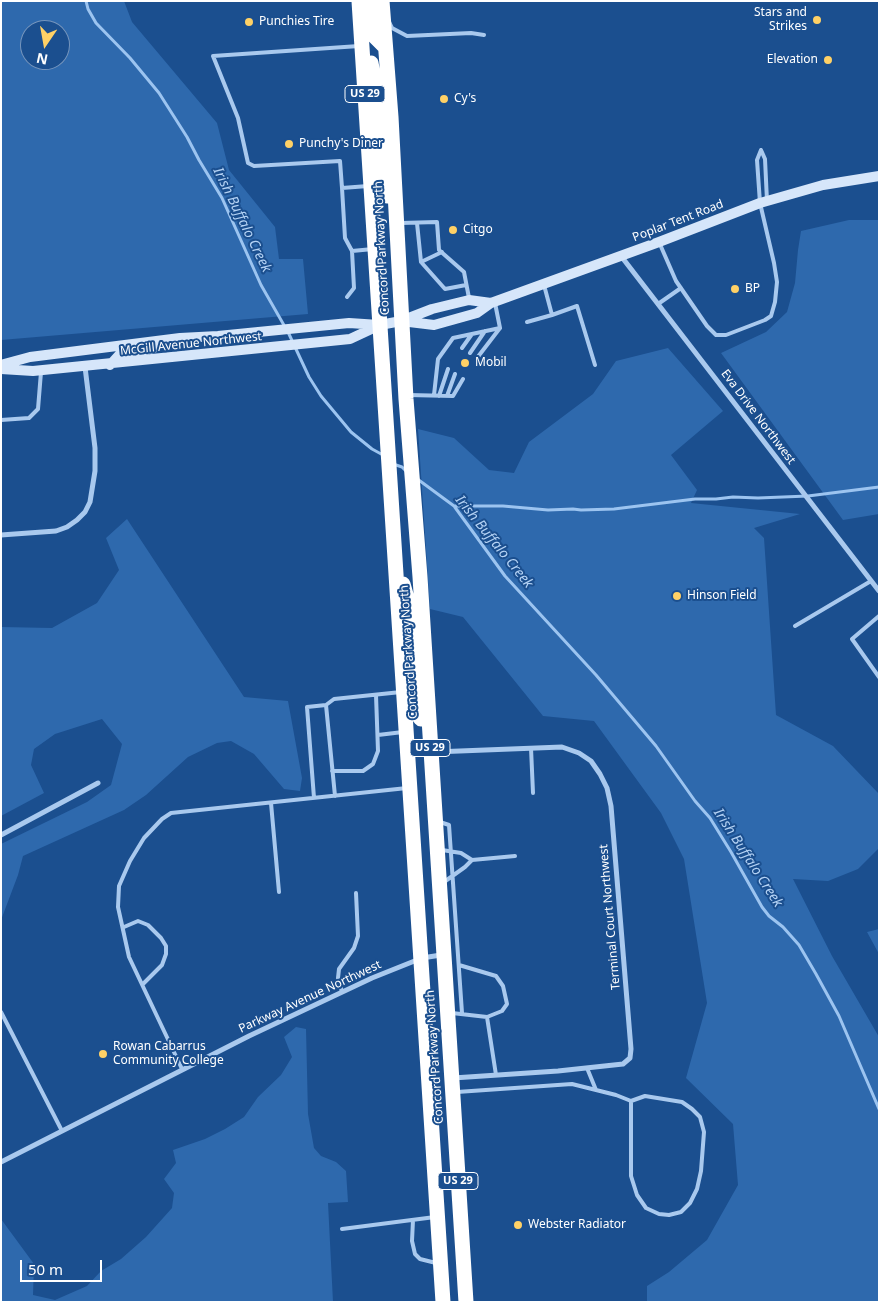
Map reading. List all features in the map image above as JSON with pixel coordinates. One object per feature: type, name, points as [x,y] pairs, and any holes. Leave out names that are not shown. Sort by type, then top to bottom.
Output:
[{"type":"highway","name":"Concord Parkway North","points":[[359,1],[443,1302]]},
{"type":"highway","points":[[368,1],[373,35],[385,47]]},
{"type":"highway","name":"Concord Parkway North","points":[[382,6],[435,822],[444,850],[448,957],[455,1013],[452,1085],[466,1302]]},
{"type":"highway","points":[[362,46],[371,63],[376,89],[383,185],[395,221]]},
{"type":"highway","points":[[394,549],[409,605],[417,714],[421,719],[428,720]]},
{"type":"main road","name":"Poplar Tent Road","points":[[401,321],[434,325],[477,313],[492,302],[659,242],[763,202],[822,185],[879,176]]},
{"type":"main road","name":"Poplar Tent Road","points":[[401,321],[432,309],[469,300],[492,302]]},
{"type":"main road","name":"McGill Avenue Northwest","points":[[1,369],[41,370],[110,365],[350,339],[380,325],[401,321]]},
{"type":"main road","name":"McGill Avenue Northwest","points":[[1,365],[30,357],[180,338],[349,323],[380,325]]},
{"type":"main road","points":[[110,365],[120,354],[218,336]]},
{"type":"street","name":"Eva Drive Northwest","points":[[621,256],[879,591]]},
{"type":"street","points":[[1,534],[56,531],[67,527],[77,520],[85,512],[90,502],[95,470],[84,367]]},
{"type":"street","name":"Terminal Court Northwest","points":[[431,752],[562,747],[579,753],[591,761],[600,774],[607,788],[611,806],[631,1049],[630,1058],[623,1064],[496,1075],[452,1085]]},
{"type":"street","points":[[1,835],[98,783]]},
{"type":"street","name":"Parkway Avenue Northwest","points":[[1,1162],[182,1069],[342,992],[422,958],[448,957]]},
{"type":"lane","points":[[382,6],[392,28],[407,36],[471,32],[484,35]]},
{"type":"lane","points":[[347,297],[354,288],[352,251],[345,238],[340,161],[254,166],[248,163],[238,118],[213,56],[362,46]]},
{"type":"lane","points":[[659,242],[676,281],[707,326],[716,335],[726,335],[765,320],[771,316],[775,302],[777,282],[763,202],[757,160],[761,150],[765,159],[763,202]]},
{"type":"lane","points":[[342,188],[371,186]]},
{"type":"lane","points":[[395,221],[437,222],[439,250],[464,272],[469,300]]},
{"type":"lane","points":[[418,223],[421,262],[445,289],[466,285]]},
{"type":"lane","points":[[352,251],[375,249]]},
{"type":"lane","points":[[421,262],[442,252]]},
{"type":"lane","points":[[543,284],[552,315]]},
{"type":"lane","points":[[658,304],[681,288]]},
{"type":"lane","points":[[492,302],[500,328]]},
{"type":"lane","points":[[527,322],[577,306],[596,364]]},
{"type":"lane","points":[[434,396],[438,360],[453,338],[500,328]]},
{"type":"lane","points":[[477,358],[500,328]]},
{"type":"lane","points":[[470,354],[485,331]]},
{"type":"lane","points":[[462,348],[472,334]]},
{"type":"lane","points":[[440,396],[448,369]]},
{"type":"lane","points":[[1,420],[29,418],[38,409],[41,370]]},
{"type":"lane","points":[[447,396],[455,374]]},
{"type":"lane","points":[[406,394],[453,396],[463,379]]},
{"type":"lane","points":[[795,626],[871,581]]},
{"type":"lane","points":[[879,616],[852,639],[879,677]]},
{"type":"lane","points":[[314,798],[307,707],[326,705],[334,699],[404,692]]},
{"type":"lane","points":[[332,771],[363,771],[374,764],[378,751],[376,695]]},
{"type":"lane","points":[[326,705],[334,796]]},
{"type":"lane","points":[[378,735],[406,731]]},
{"type":"lane","points":[[531,748],[533,793]]},
{"type":"lane","points":[[182,1069],[129,957],[124,927],[118,907],[119,886],[130,861],[144,838],[162,818],[171,813],[410,787]]},
{"type":"lane","points":[[272,803],[280,892]]},
{"type":"lane","points":[[444,850],[461,853],[472,860]]},
{"type":"lane","points":[[446,881],[472,860],[515,856]]},
{"type":"lane","points":[[342,992],[338,978],[339,969],[354,948],[358,936],[356,893]]},
{"type":"lane","points":[[124,927],[138,921],[148,925],[166,946],[166,954],[162,965],[143,984]]},
{"type":"lane","points":[[448,957],[459,965],[496,976],[501,981],[507,1004],[502,1011],[487,1017],[455,1013],[459,965]]},
{"type":"lane","points":[[1,1012],[62,1131]]},
{"type":"lane","points":[[487,1017],[496,1075]]},
{"type":"lane","points":[[587,1068],[596,1090]]},
{"type":"lane","points":[[452,1085],[572,1084],[631,1100],[645,1096],[682,1102],[700,1118],[704,1132],[698,1189],[682,1212],[669,1215],[658,1214],[646,1208],[637,1195],[631,1176],[631,1100]]},
{"type":"lane","points":[[342,1229],[437,1216]]},
{"type":"lane","points":[[413,1220],[412,1241],[415,1254],[420,1259],[440,1264]]},
{"type":"shaded area","points":[[1,1],[124,1],[132,22],[217,123],[229,170],[275,227],[279,259],[303,259],[308,314],[1,340]]},
{"type":"shaded area","points":[[849,220],[879,220],[879,514],[843,520],[721,353],[766,332],[787,312],[795,283],[801,231]]},
{"type":"shaded area","points":[[668,348],[723,411],[671,455],[697,490],[691,503],[800,514],[754,528],[764,538],[776,715],[833,746],[879,794],[879,848],[858,869],[828,881],[793,879],[832,956],[879,1037],[879,1302],[647,1302],[647,1286],[669,1272],[707,1240],[738,1185],[733,1124],[686,1078],[707,1003],[684,859],[661,813],[594,721],[543,716],[463,617],[430,609],[418,429],[454,438],[489,470],[514,473],[529,442],[593,394],[616,361]]},
{"type":"shaded area","points":[[127,519],[244,697],[288,701],[302,778],[300,791],[284,789],[254,754],[231,741],[217,743],[188,757],[146,795],[124,810],[23,856],[1,920],[1,844],[87,802],[111,785],[122,744],[102,719],[55,734],[34,749],[31,765],[44,793],[1,816],[1,627],[52,628],[97,603],[119,570],[106,538]]},
{"type":"shaded area","points":[[879,929],[879,954],[867,932]]},
{"type":"shaded area","points":[[296,1027],[306,1029],[308,1114],[314,1148],[321,1156],[336,1162],[346,1171],[348,1202],[328,1203],[333,1302],[1,1302],[1,1219],[34,1264],[33,1295],[55,1300],[87,1286],[101,1271],[121,1259],[146,1237],[172,1208],[174,1193],[164,1179],[176,1163],[173,1150],[205,1139],[244,1117],[258,1097],[281,1075],[292,1057],[284,1037]]},
{"type":"waterway","name":"Irish Buffalo Creek","points":[[86,1],[96,23],[130,58],[159,93],[187,137],[222,198],[261,285],[285,327]]},
{"type":"waterway","name":"Irish Buffalo Creek","points":[[288,332],[309,377],[321,396],[351,432],[372,449],[383,455]]},
{"type":"waterway","name":"Irish Buffalo Creek","points":[[393,464],[402,467],[407,472]]},
{"type":"waterway","name":"Irish Buffalo Creek","points":[[416,478],[454,506],[505,576],[596,675],[656,746],[695,801],[710,818],[762,907],[799,945],[816,974],[839,1016],[879,1109]]},
{"type":"waterway","points":[[454,506],[503,506],[548,510],[614,509],[695,499],[808,496],[879,487]]},
{"type":"place","name":"Stars and Strikes","points":[[817,20]]},
{"type":"place","name":"Punchies Tire","points":[[249,22]]},
{"type":"place","name":"Elevation","points":[[828,60]]},
{"type":"place","name":"Cy's","points":[[444,99]]},
{"type":"place","name":"Punchy's Diner","points":[[289,144]]},
{"type":"place","name":"Citgo","points":[[453,230]]},
{"type":"place","name":"BP","points":[[735,289]]},
{"type":"place","name":"Mobil","points":[[465,363]]},
{"type":"place","name":"Hinson Field","points":[[677,596]]},
{"type":"place","name":"Rowan Cabarrus Community College","points":[[103,1054]]},
{"type":"place","name":"Webster Radiator","points":[[518,1225]]}]
